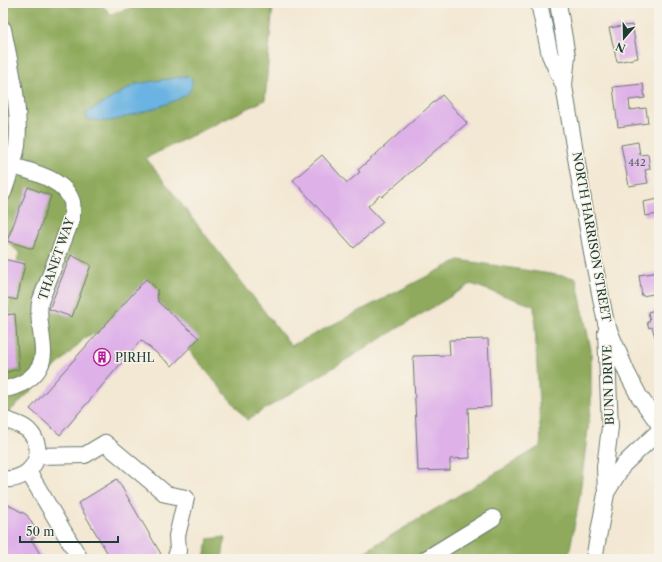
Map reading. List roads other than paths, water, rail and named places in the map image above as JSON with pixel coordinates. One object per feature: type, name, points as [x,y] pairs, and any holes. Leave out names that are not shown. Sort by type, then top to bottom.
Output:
[{"type":"street","name":"NORTH HARRISON STREET","points":[[539,3],[550,55],[564,86],[592,253],[606,322],[627,373],[639,396],[659,424]]},
{"type":"street","name":"NORTH HARRISON STREET","points":[[558,3],[567,56],[564,86]]},
{"type":"street","points":[[3,29],[16,102],[18,122],[13,166],[3,193]]},
{"type":"street","name":"THANET WAY","points":[[3,389],[12,388],[27,382],[33,377],[43,354],[38,316],[40,302],[72,218],[72,203],[61,187],[38,174],[13,166]]},
{"type":"street","name":"BUNN DRIVE","points":[[594,559],[606,494],[605,467],[610,427],[610,405],[606,357],[606,322]]},
{"type":"street","points":[[3,418],[28,430],[34,437],[37,447],[37,456],[28,473],[19,478],[3,479]]},
{"type":"street","name":"BUNN DRIVE","points":[[606,494],[623,464],[659,431]]},
{"type":"street","points":[[37,456],[85,455],[105,443],[166,494],[186,498],[177,536],[178,551],[175,559]]},
{"type":"street","points":[[28,473],[80,559]]},
{"type":"street","points":[[426,559],[493,518]]},
{"type":"water","points":[[187,76],[192,79],[190,90],[183,97],[174,101],[116,120],[106,121],[87,119],[86,113],[136,84]]},
{"type":"place","name":"PIRHL","points":[[102,357]]}]
